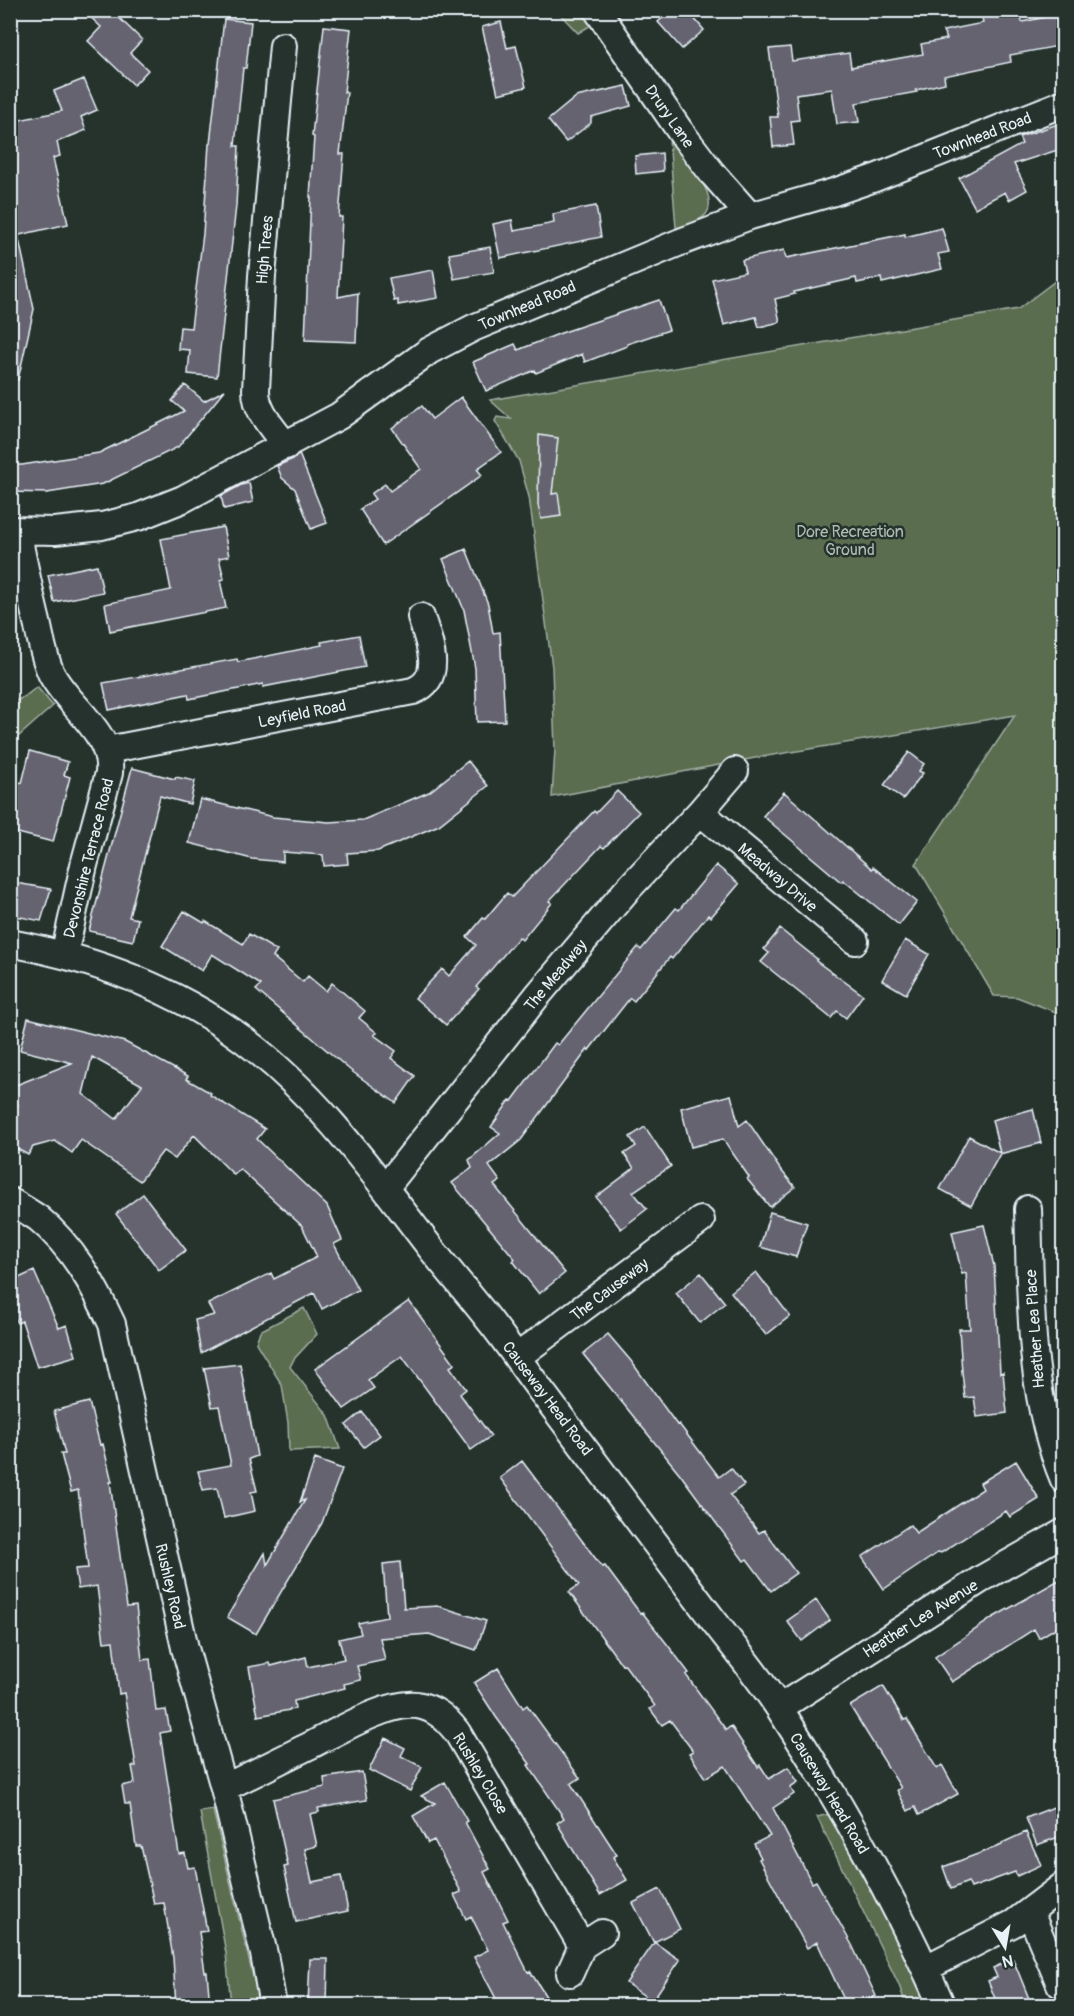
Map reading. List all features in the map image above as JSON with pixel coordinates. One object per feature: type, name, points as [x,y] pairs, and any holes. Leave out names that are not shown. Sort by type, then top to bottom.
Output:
[{"type":"street","name":"Drury Lane","points":[[597,10],[680,132],[750,216]]},
{"type":"street","name":"High Trees","points":[[283,46],[262,276],[256,400],[285,446]]},
{"type":"street","name":"Townhead Road","points":[[15,531],[55,531],[102,526],[138,517],[183,499],[339,416],[429,351],[473,328],[678,243],[750,216],[874,178],[1064,103]]},
{"type":"street","name":"Devonshire Terrace Road","points":[[15,531],[45,660],[54,678],[99,736],[110,763],[64,955]]},
{"type":"street","name":"Leyfield Road","points":[[106,750],[424,687],[431,676],[433,664],[421,617]]},
{"type":"street","name":"The Meadway","points":[[386,1187],[537,996],[626,891],[735,771]]},
{"type":"street","name":"Meadway Drive","points":[[700,812],[855,941]]},
{"type":"street","name":"Causeway Head Road","points":[[10,943],[93,963],[163,989],[243,1039],[280,1069],[309,1098],[386,1187],[517,1357],[779,1708],[835,1797],[894,1905],[926,1968],[942,2006]]},
{"type":"street","name":"Rushley Road","points":[[10,1201],[38,1218],[76,1260],[97,1292],[112,1324],[185,1648],[224,1788],[264,1954],[273,2006]]},
{"type":"street","name":"Heather Lea Place","points":[[1028,1209],[1036,1379],[1046,1429],[1064,1480]]},
{"type":"street","name":"The Causeway","points":[[517,1357],[701,1220]]},
{"type":"street","name":"Heather Lea Avenue","points":[[779,1708],[983,1578],[1064,1532]]},
{"type":"street","name":"Rushley Close","points":[[224,1788],[365,1718],[401,1705],[431,1708],[444,1717],[457,1732],[592,1940],[570,1972]]},
{"type":"street","points":[[926,1968],[991,1937],[1030,1912],[1064,1885]]},
{"type":"street","points":[[1030,1912],[1060,1984]]},
{"type":"green space","points":[[557,11],[584,11],[593,24],[578,33]]},
{"type":"green space","points":[[669,138],[698,174],[708,196],[709,206],[706,214],[700,219],[676,228]]},
{"type":"green space","name":"Dore Recreation Ground","points":[[1063,275],[1063,1015],[1017,997],[994,996],[916,864],[1015,715],[755,758],[552,797],[555,750],[552,667],[529,497],[519,461],[495,421],[497,417],[511,419],[490,400],[1018,309]]},
{"type":"green space","points":[[37,687],[53,706],[11,743],[11,703]]},
{"type":"green space","points":[[304,1308],[317,1334],[294,1359],[290,1367],[328,1415],[340,1449],[289,1451],[288,1423],[282,1385],[256,1343],[260,1331]]},
{"type":"green space","points":[[213,1810],[257,1993],[257,2005],[231,2005],[226,1953],[200,1812]]},
{"type":"green space","points":[[829,1814],[911,1966],[929,2005],[906,2005],[899,1985],[817,1817]]},
{"type":"building","points":[[83,10],[111,10],[142,40],[130,53],[148,70],[134,85],[88,41],[101,27]]},
{"type":"building","points":[[671,10],[687,10],[704,30],[682,49],[658,22]]},
{"type":"building","points":[[1020,10],[1022,22],[1064,13],[1064,45],[1010,55],[1011,62],[944,76],[945,83],[916,90],[917,92],[856,103],[859,122],[837,124],[832,89],[796,94],[799,120],[791,121],[794,145],[773,147],[770,117],[778,117],[769,49],[790,47],[792,61],[849,53],[851,67],[923,54],[921,44],[947,39],[943,31],[983,23],[982,17]]},
{"type":"building","points":[[224,19],[251,22],[246,68],[243,68],[235,146],[239,146],[236,206],[217,377],[188,374],[190,350],[178,349],[180,327],[191,328],[203,234],[209,144]]},
{"type":"building","points":[[501,22],[507,48],[516,46],[526,87],[498,94],[482,27]]},
{"type":"building","points":[[324,26],[351,29],[340,154],[344,154],[339,217],[342,217],[338,297],[358,293],[356,342],[305,340],[314,137],[312,136]]},
{"type":"building","points":[[84,79],[97,110],[81,117],[86,130],[57,142],[60,156],[53,158],[68,224],[18,235],[34,309],[18,380],[10,379],[10,122],[62,111],[54,91]]},
{"type":"building","points":[[626,86],[631,106],[591,117],[591,123],[566,142],[548,120],[576,97]]},
{"type":"building","points":[[1064,122],[1064,148],[1014,164],[1027,190],[1009,200],[1005,192],[975,208],[959,178],[1022,144],[1019,137]]},
{"type":"building","points":[[662,153],[663,171],[636,174],[635,156]]},
{"type":"building","points":[[596,206],[601,237],[500,258],[493,224],[512,220],[514,231],[554,223],[553,214]]},
{"type":"building","points":[[942,228],[949,252],[938,254],[942,269],[882,283],[881,278],[857,283],[856,278],[794,292],[795,294],[775,299],[780,322],[759,327],[756,317],[724,325],[712,279],[745,272],[742,260],[784,250],[786,258],[905,234],[905,237]]},
{"type":"building","points":[[490,247],[494,272],[454,279],[449,254]]},
{"type":"building","points":[[433,270],[438,298],[398,305],[398,300],[394,301],[389,278]]},
{"type":"building","points":[[659,300],[669,330],[627,344],[627,346],[585,362],[582,354],[536,373],[535,370],[486,391],[473,362],[515,344],[518,350]]},
{"type":"building","points":[[185,385],[204,401],[225,390],[178,447],[103,484],[47,493],[10,492],[10,465],[99,453],[184,411],[172,401]]},
{"type":"building","points":[[461,397],[501,452],[477,469],[482,475],[383,545],[360,509],[375,499],[371,494],[385,484],[390,491],[421,469],[392,428],[422,406],[432,419]]},
{"type":"building","points":[[539,435],[558,438],[552,494],[558,493],[561,516],[541,519],[538,505]]},
{"type":"building","points":[[299,454],[327,523],[311,529],[295,489],[282,478],[277,466]]},
{"type":"building","points":[[249,483],[253,502],[224,509],[221,496]]},
{"type":"building","points":[[223,527],[229,556],[219,558],[224,579],[220,580],[226,608],[110,631],[105,604],[171,590],[161,539]]},
{"type":"building","points":[[466,549],[488,604],[493,633],[500,632],[505,721],[477,722],[475,668],[464,610],[443,559]]},
{"type":"building","points":[[97,565],[103,592],[54,602],[48,575]]},
{"type":"building","points":[[359,635],[365,667],[263,687],[263,684],[189,699],[188,694],[109,710],[103,683],[237,659],[238,662]]},
{"type":"building","points":[[30,751],[68,762],[64,775],[70,777],[53,842],[10,831],[10,779],[22,783]]},
{"type":"building","points":[[909,752],[924,764],[919,771],[923,773],[903,799],[884,785]]},
{"type":"building","points":[[468,761],[488,786],[439,825],[378,851],[347,853],[348,864],[324,866],[323,855],[283,852],[283,862],[252,859],[189,843],[200,799],[273,817],[329,822],[363,820],[429,792]]},
{"type":"building","points":[[132,768],[175,779],[176,777],[195,781],[190,804],[160,796],[129,917],[138,919],[133,941],[89,931]]},
{"type":"building","points":[[617,791],[639,812],[604,848],[601,846],[549,901],[552,903],[522,940],[519,937],[476,987],[479,989],[446,1025],[415,998],[442,969],[449,976],[476,945],[467,937],[483,918],[485,919],[507,893],[512,897],[594,811],[596,813]]},
{"type":"building","points":[[784,792],[872,869],[873,867],[917,902],[899,925],[843,880],[841,882],[763,816]]},
{"type":"building","points":[[716,865],[739,884],[711,917],[708,915],[672,959],[670,957],[634,1001],[630,998],[588,1049],[521,1140],[489,1166],[500,1181],[494,1185],[565,1273],[539,1294],[513,1261],[515,1259],[452,1183],[472,1168],[469,1160],[500,1133],[491,1127],[555,1043],[558,1045],[638,947],[641,950],[676,908],[679,910]]},
{"type":"building","points":[[10,882],[51,889],[41,921],[10,915]]},
{"type":"building","points":[[184,911],[243,944],[249,934],[277,951],[273,957],[303,982],[308,976],[326,991],[332,983],[365,1011],[359,1018],[377,1033],[374,1035],[396,1051],[391,1058],[415,1076],[396,1103],[350,1070],[256,990],[261,985],[212,954],[202,971],[162,946]]},
{"type":"building","points":[[780,929],[817,959],[816,961],[863,995],[846,1018],[837,1011],[831,1018],[761,962],[769,953],[764,949]]},
{"type":"building","points":[[905,940],[929,954],[906,994],[882,980]]},
{"type":"building","points":[[28,1018],[125,1042],[188,1076],[186,1079],[265,1129],[257,1139],[327,1206],[342,1240],[334,1244],[358,1290],[322,1309],[314,1293],[201,1353],[195,1320],[214,1315],[208,1304],[271,1273],[274,1279],[317,1257],[302,1226],[240,1169],[234,1175],[194,1135],[175,1159],[163,1151],[140,1181],[81,1140],[72,1153],[55,1141],[33,1147],[28,1155],[10,1145],[10,1107],[18,1105],[11,1087],[72,1063],[20,1050]],"holes":[[[92,1057],[142,1085],[116,1119],[83,1094]]]},
{"type":"building","points":[[731,1095],[739,1126],[747,1120],[795,1187],[770,1207],[747,1179],[749,1177],[723,1139],[691,1147],[681,1108]]},
{"type":"building","points":[[1033,1109],[1041,1143],[1000,1154],[971,1206],[940,1189],[969,1136],[1000,1153],[992,1120]]},
{"type":"building","points":[[645,1127],[671,1166],[633,1192],[647,1209],[621,1229],[596,1197],[634,1168],[624,1154],[636,1146],[630,1137]]},
{"type":"building","points":[[143,1194],[186,1250],[159,1270],[116,1214]]},
{"type":"building","points":[[770,1212],[807,1223],[796,1257],[760,1247]]},
{"type":"building","points":[[984,1225],[994,1266],[1000,1373],[1003,1372],[1007,1413],[977,1417],[974,1397],[965,1398],[959,1329],[970,1329],[966,1273],[962,1274],[952,1232]]},
{"type":"building","points":[[34,1271],[59,1328],[67,1325],[76,1356],[37,1367],[22,1321],[17,1323],[10,1308],[10,1282]]},
{"type":"building","points":[[756,1272],[790,1316],[766,1335],[731,1292]]},
{"type":"building","points":[[701,1273],[725,1303],[700,1323],[676,1293]]},
{"type":"building","points":[[409,1301],[455,1364],[450,1367],[466,1389],[460,1394],[491,1436],[471,1450],[402,1356],[368,1380],[374,1388],[344,1409],[315,1369]]},
{"type":"building","points":[[608,1334],[719,1477],[731,1468],[744,1485],[730,1495],[759,1533],[764,1530],[796,1573],[771,1591],[747,1559],[744,1561],[680,1474],[583,1354]]},
{"type":"building","points":[[240,1364],[257,1456],[249,1459],[257,1491],[251,1492],[255,1511],[224,1518],[217,1488],[203,1490],[198,1471],[231,1465],[219,1406],[212,1407],[204,1368]]},
{"type":"building","points":[[89,1402],[100,1445],[103,1444],[112,1482],[110,1482],[127,1607],[136,1606],[142,1660],[150,1659],[156,1711],[166,1710],[170,1731],[160,1733],[179,1854],[185,1853],[188,1868],[195,1867],[207,1931],[199,1932],[205,1972],[207,1972],[210,2006],[176,2006],[173,1958],[164,1903],[154,1904],[141,1846],[136,1846],[130,1804],[125,1804],[122,1786],[135,1783],[132,1766],[136,1766],[124,1693],[119,1694],[113,1641],[104,1642],[97,1586],[78,1589],[75,1569],[88,1568],[78,1490],[71,1492],[61,1454],[65,1454],[54,1411]]},
{"type":"building","points":[[362,1412],[380,1435],[364,1447],[346,1425]]},
{"type":"building","points":[[315,1459],[342,1469],[322,1523],[256,1634],[227,1617],[265,1553],[267,1565],[305,1500],[300,1502]]},
{"type":"building","points":[[522,1461],[602,1567],[605,1566],[689,1673],[686,1675],[726,1730],[731,1726],[758,1767],[760,1765],[769,1779],[788,1767],[798,1782],[790,1787],[794,1794],[773,1808],[812,1883],[816,1881],[852,1945],[876,1996],[869,1999],[872,2006],[847,2006],[817,1942],[807,1948],[759,1859],[761,1858],[754,1844],[770,1836],[725,1766],[705,1778],[689,1753],[693,1751],[670,1720],[662,1725],[650,1709],[655,1706],[569,1592],[579,1585],[500,1478]]},
{"type":"building","points":[[1016,1461],[1039,1499],[1010,1517],[1006,1511],[884,1589],[862,1557],[910,1525],[916,1533],[983,1489],[980,1483]]},
{"type":"building","points":[[400,1562],[404,1608],[438,1606],[486,1621],[476,1650],[429,1634],[380,1638],[385,1660],[357,1666],[361,1680],[344,1684],[345,1688],[294,1701],[295,1709],[258,1716],[249,1667],[270,1663],[271,1666],[306,1657],[308,1667],[344,1659],[339,1639],[361,1634],[358,1623],[387,1617],[383,1564]]},
{"type":"building","points":[[1064,1577],[1064,1623],[1039,1638],[1034,1629],[952,1682],[935,1657],[994,1617]]},
{"type":"building","points":[[816,1600],[830,1620],[802,1641],[787,1621]]},
{"type":"building","points":[[498,1668],[523,1708],[527,1705],[580,1778],[571,1784],[617,1855],[613,1857],[627,1880],[600,1895],[557,1823],[564,1818],[474,1683]]},
{"type":"building","points":[[883,1686],[904,1720],[907,1719],[937,1769],[942,1765],[958,1794],[919,1815],[915,1807],[908,1811],[897,1790],[901,1788],[850,1706]]},
{"type":"building","points":[[385,1738],[405,1748],[401,1756],[422,1767],[410,1791],[369,1770]]},
{"type":"building","points":[[362,1772],[367,1800],[318,1808],[319,1812],[310,1814],[317,1846],[305,1849],[312,1882],[341,1876],[348,1911],[296,1922],[284,1867],[288,1866],[273,1799],[325,1787],[324,1778]]},
{"type":"building","points":[[445,1782],[490,1869],[484,1872],[508,1920],[503,1922],[528,1972],[530,1971],[552,2006],[500,2006],[474,1957],[488,1950],[471,1916],[466,1919],[454,1895],[461,1892],[434,1840],[428,1843],[413,1816],[435,1803],[421,1796]]},
{"type":"building","points":[[1064,1803],[1064,1835],[1037,1845],[1026,1818]]},
{"type":"building","points":[[1026,1832],[1041,1865],[1017,1876],[1015,1872],[971,1888],[968,1882],[951,1889],[943,1867],[1002,1845]]},
{"type":"building","points":[[660,1889],[680,1929],[654,1942],[680,1960],[652,2001],[626,1983],[654,1943],[633,1903]]},
{"type":"building","points":[[310,1959],[328,1959],[327,2006],[308,2006]]},
{"type":"building","points":[[1013,1959],[1032,2006],[998,2006],[988,1981],[997,1977],[993,1968]]}]
